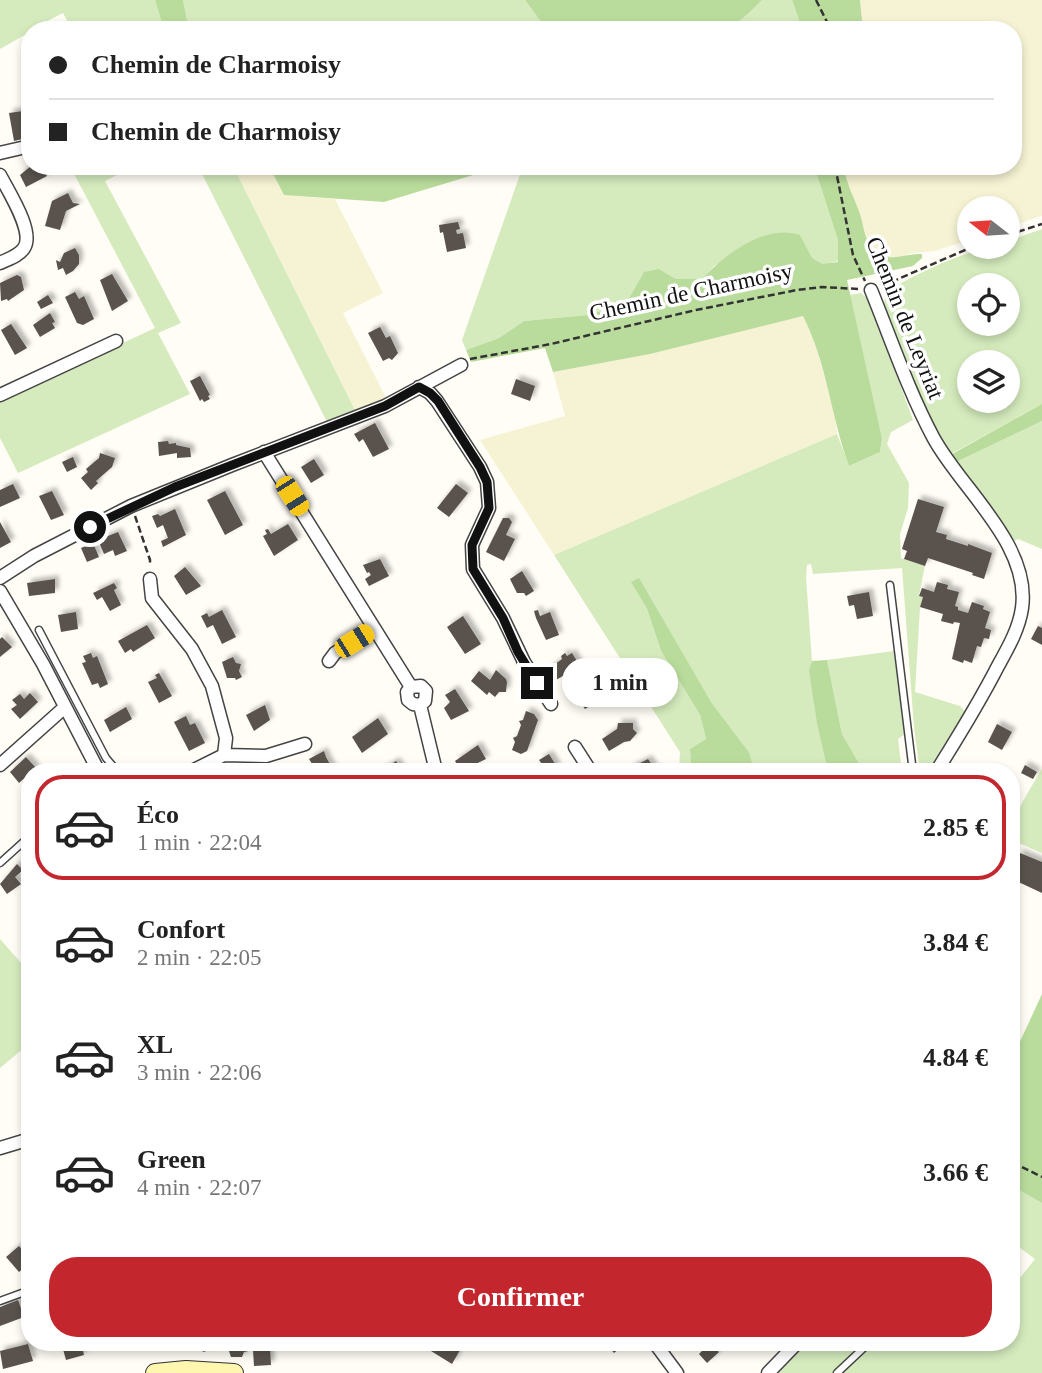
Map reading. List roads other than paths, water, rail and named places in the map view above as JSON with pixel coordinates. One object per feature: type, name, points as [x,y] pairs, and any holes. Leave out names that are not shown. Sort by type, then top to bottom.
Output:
[{"type":"main road","points":[[155,1373],[234,1373]]},
{"type":"street","points":[[0,153],[21,148]]},
{"type":"street","points":[[0,174],[26,227],[28,238],[21,252],[0,263]]},
{"type":"street","name":"Chemin de Leyriat","points":[[872,290],[933,438],[1007,545],[1017,566],[1023,593],[1021,613],[1011,641],[971,716],[942,763]]},
{"type":"street","points":[[0,395],[116,341]]},
{"type":"street","points":[[0,578],[34,556],[131,506],[362,416],[461,365]]},
{"type":"street","points":[[419,387],[438,401],[484,474],[489,491],[489,508],[472,545],[473,569],[503,618],[518,652],[551,704]]},
{"type":"street","points":[[264,452],[411,687],[407,692],[408,700],[420,705],[434,763]]},
{"type":"street","points":[[150,579],[152,598],[192,649],[212,686],[226,738],[224,755]]},
{"type":"street","points":[[0,591],[94,763]]},
{"type":"street","points":[[328,661],[334,653],[374,628]]},
{"type":"street","points":[[0,765],[65,707]]},
{"type":"street","points":[[208,763],[224,755],[266,756],[305,744]]},
{"type":"street","points":[[575,747],[585,763]]},
{"type":"street","points":[[0,1148],[21,1142]]},
{"type":"street","points":[[661,1351],[677,1373]]},
{"type":"street","points":[[768,1373],[790,1351]]},
{"type":"lane","points":[[890,585],[912,763]]},
{"type":"lane","points":[[39,630],[110,763]]},
{"type":"lane","points":[[0,863],[21,844]]},
{"type":"lane","points":[[0,1301],[21,1293]]},
{"type":"lane","points":[[837,1373],[860,1351]]}]
